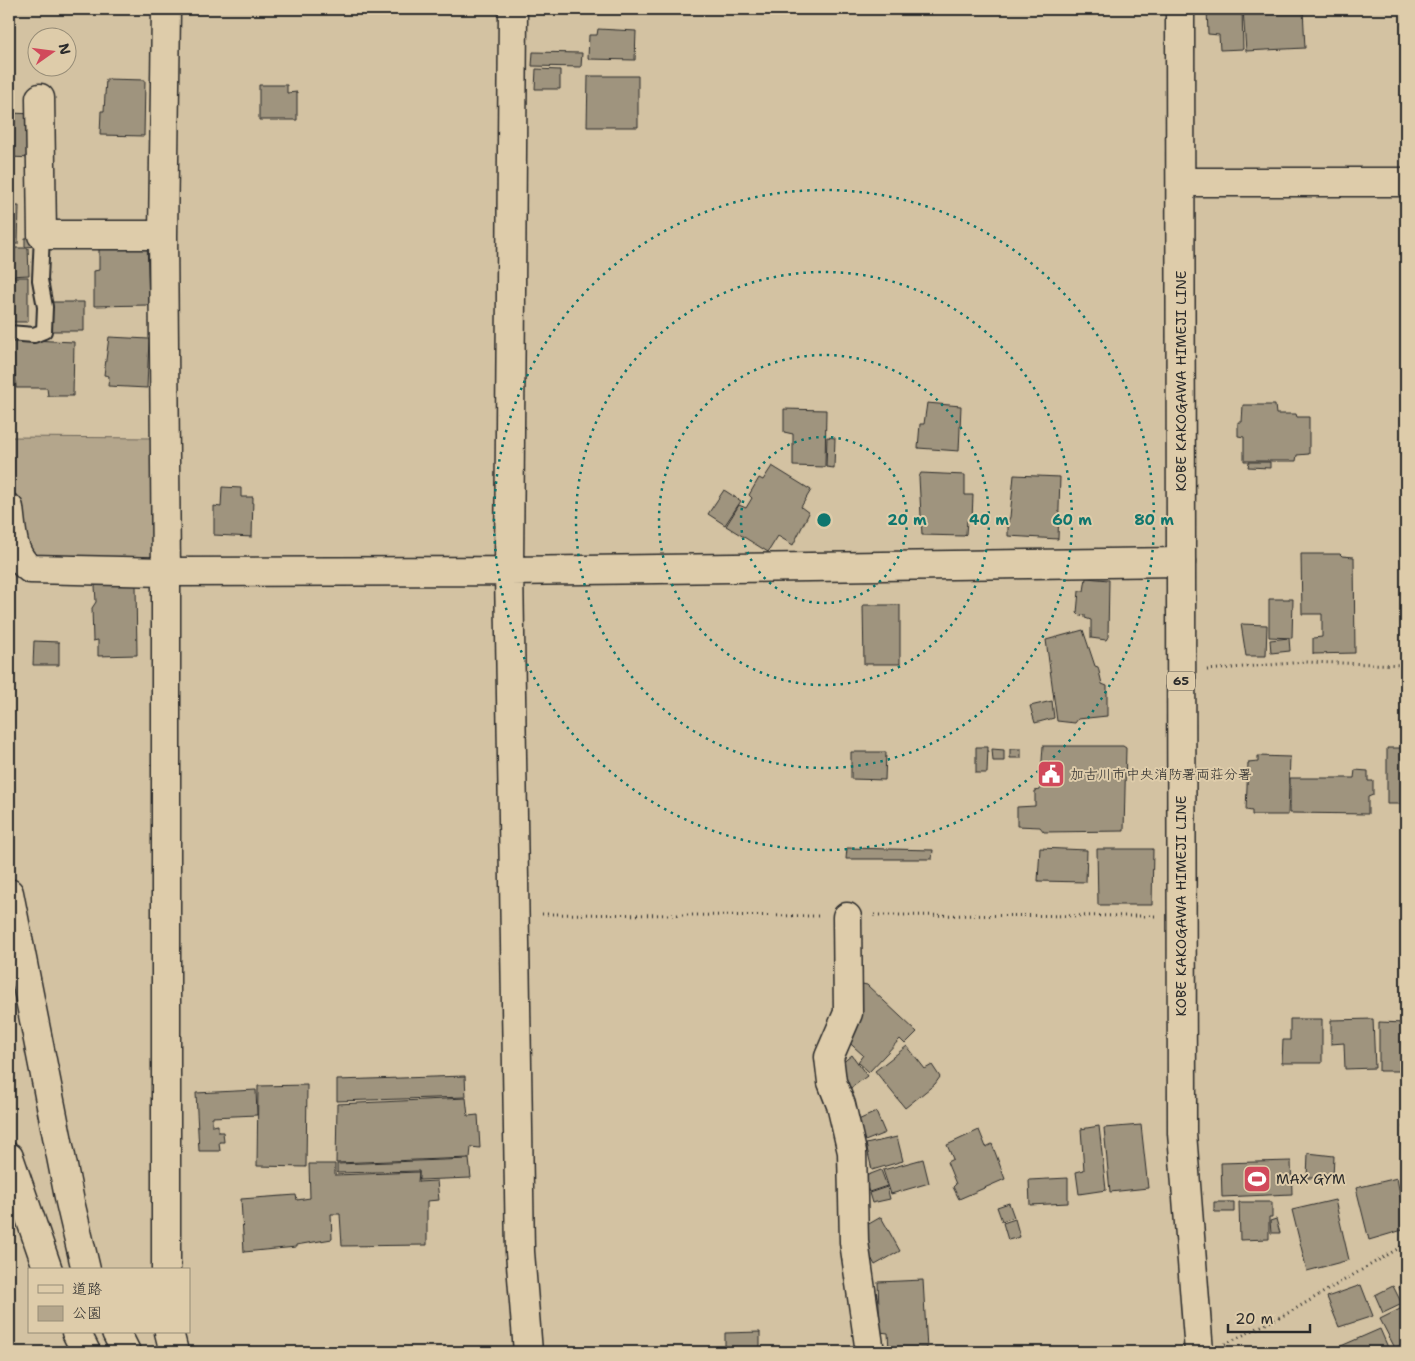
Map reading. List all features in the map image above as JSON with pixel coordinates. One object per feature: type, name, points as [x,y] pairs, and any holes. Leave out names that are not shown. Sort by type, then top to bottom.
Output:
[{"type":"street","points":[[166,9],[163,235],[166,572],[166,1268]]},
{"type":"street","points":[[513,9],[510,571],[520,1252],[528,1352]]},
{"type":"street","name":"KOBE KAKOGAWA HIMEJI LINE","points":[[1180,9],[1182,1133],[1199,1350]]},
{"type":"street","points":[[40,98],[42,235],[163,235]]},
{"type":"street","points":[[1181,182],[1406,182]]},
{"type":"street","points":[[9,508],[14,548],[21,562],[30,569],[166,572],[510,571],[1181,562]]},
{"type":"street","points":[[9,894],[70,1202],[86,1268]]},
{"type":"street","points":[[847,917],[848,1013],[829,1057],[832,1082],[842,1106],[852,1152],[854,1242],[870,1352]]},
{"type":"street","points":[[9,1157],[47,1268]]},
{"type":"street","points":[[77,1334],[86,1352]]},
{"type":"street","points":[[100,1334],[104,1352]]},
{"type":"street","points":[[117,1334],[126,1352]]},
{"type":"street","points":[[170,1334],[174,1352]]},
{"type":"lane","points":[[9,334],[34,335],[44,330],[45,307],[40,280],[42,235]]},
{"type":"path","points":[[1181,672],[1305,662],[1406,664]]},
{"type":"path","points":[[1199,1350],[1225,1345],[1290,1312],[1406,1244]]},
{"type":"green space","points":[[9,437],[157,438],[155,559],[32,560],[20,531],[13,500]]},
{"type":"building","points":[[1207,9],[1242,9],[1243,49],[1220,50],[1219,35],[1208,34]]},
{"type":"building","points":[[1243,9],[1303,9],[1305,48],[1246,51]]},
{"type":"building","points":[[598,29],[636,31],[635,60],[588,59],[589,35],[597,35]]},
{"type":"building","points":[[533,52],[582,53],[581,67],[532,66]]},
{"type":"building","points":[[536,69],[560,70],[560,89],[535,89]]},
{"type":"building","points":[[588,76],[638,76],[638,127],[587,127]]},
{"type":"building","points":[[106,79],[145,80],[144,136],[100,135],[101,111],[104,111]]},
{"type":"building","points":[[259,85],[287,85],[287,93],[297,92],[297,120],[259,120]]},
{"type":"building","points":[[9,113],[36,114],[34,158],[9,157]]},
{"type":"building","points":[[9,206],[19,206],[18,244],[9,244]]},
{"type":"building","points":[[36,237],[37,246],[25,247],[25,238]]},
{"type":"building","points":[[99,241],[147,241],[149,305],[94,306],[94,271],[99,270]]},
{"type":"building","points":[[9,248],[28,248],[29,275],[9,276]]},
{"type":"building","points":[[9,277],[28,277],[28,322],[9,322]]},
{"type":"building","points":[[49,302],[84,302],[84,331],[48,331]]},
{"type":"building","points":[[109,337],[149,339],[147,388],[108,386],[109,376],[104,375]]},
{"type":"building","points":[[10,339],[74,342],[73,396],[48,396],[47,388],[16,388],[15,369],[9,368]]},
{"type":"building","points":[[927,403],[961,406],[959,451],[918,448],[920,424],[924,424]]},
{"type":"building","points":[[1243,405],[1275,405],[1276,414],[1296,414],[1297,417],[1309,417],[1309,454],[1297,455],[1296,461],[1244,461],[1244,437],[1238,436],[1238,422],[1242,422]]},
{"type":"building","points":[[784,409],[826,410],[825,467],[793,466],[793,434],[784,432]]},
{"type":"building","points":[[827,437],[835,438],[834,468],[826,467]]},
{"type":"building","points":[[1249,462],[1270,462],[1270,468],[1248,467]]},
{"type":"building","points":[[772,466],[811,490],[801,507],[809,513],[793,545],[778,536],[768,552],[726,526],[739,505],[746,508],[752,498],[749,495],[759,478],[763,480]]},
{"type":"building","points":[[921,473],[965,475],[965,495],[973,495],[972,520],[967,520],[966,534],[964,536],[922,535],[919,477]]},
{"type":"building","points":[[1014,475],[1060,477],[1058,539],[1008,536]]},
{"type":"building","points":[[222,487],[241,488],[241,497],[253,497],[252,537],[214,535],[214,506],[221,507]]},
{"type":"building","points":[[724,490],[741,501],[725,525],[708,514]]},
{"type":"building","points":[[1301,554],[1340,554],[1342,556],[1354,557],[1355,653],[1313,654],[1313,638],[1322,637],[1322,614],[1302,614]]},
{"type":"building","points":[[1086,578],[1109,580],[1108,637],[1106,640],[1091,638],[1091,620],[1085,618],[1085,615],[1080,616],[1077,613],[1079,591],[1084,591]]},
{"type":"building","points":[[98,583],[136,585],[137,655],[98,656],[98,640],[93,641],[92,608],[96,602],[95,586]]},
{"type":"building","points":[[1269,599],[1293,599],[1292,638],[1269,637]]},
{"type":"building","points":[[863,605],[900,605],[900,664],[864,664]]},
{"type":"building","points":[[1241,624],[1267,625],[1266,656],[1246,656]]},
{"type":"building","points":[[1083,630],[1095,666],[1098,667],[1102,684],[1107,686],[1107,716],[1078,719],[1075,723],[1057,721],[1046,640]]},
{"type":"building","points":[[1289,638],[1290,651],[1271,653],[1270,640]]},
{"type":"building","points":[[34,641],[59,642],[59,665],[33,665]]},
{"type":"building","points":[[1052,701],[1054,718],[1035,723],[1030,706]]},
{"type":"building","points":[[1043,746],[1123,746],[1126,748],[1124,831],[1044,832],[1040,827],[1017,826],[1017,807],[1035,806],[1035,791],[1040,790]]},
{"type":"building","points":[[976,747],[988,747],[987,773],[976,773]]},
{"type":"building","points":[[1387,748],[1406,748],[1406,804],[1387,804]]},
{"type":"building","points":[[992,749],[1004,750],[1004,761],[993,761]]},
{"type":"building","points":[[1010,749],[1021,749],[1021,758],[1010,758]]},
{"type":"building","points":[[851,752],[886,752],[885,780],[851,779]]},
{"type":"building","points":[[1258,756],[1290,757],[1288,815],[1252,815],[1252,811],[1246,810],[1248,763],[1258,762]]},
{"type":"building","points":[[1355,770],[1368,771],[1368,781],[1373,781],[1373,795],[1368,797],[1368,814],[1290,813],[1290,778],[1354,778]]},
{"type":"building","points":[[847,848],[933,850],[932,859],[846,859]]},
{"type":"building","points":[[1040,848],[1087,850],[1086,882],[1038,881]]},
{"type":"building","points":[[1097,849],[1153,849],[1152,905],[1098,905]]},
{"type":"building","points":[[858,983],[867,985],[917,1032],[905,1044],[900,1039],[869,1072],[858,1062],[863,1055],[844,1038]]},
{"type":"building","points":[[1290,1019],[1322,1019],[1322,1063],[1282,1063],[1283,1040],[1290,1040]]},
{"type":"building","points":[[1373,1019],[1375,1068],[1345,1069],[1344,1043],[1331,1044],[1331,1020]]},
{"type":"building","points":[[1379,1022],[1405,1023],[1404,1071],[1379,1071]]},
{"type":"building","points":[[907,1046],[925,1069],[932,1065],[940,1077],[935,1084],[905,1108],[875,1071]]},
{"type":"building","points":[[852,1055],[867,1076],[851,1088],[836,1068]]},
{"type":"building","points":[[465,1076],[466,1097],[337,1101],[337,1080]]},
{"type":"building","points":[[307,1085],[306,1167],[257,1166],[258,1086]]},
{"type":"building","points":[[256,1090],[257,1115],[212,1117],[212,1126],[218,1125],[218,1132],[223,1132],[224,1142],[219,1142],[220,1151],[199,1151],[196,1093]]},
{"type":"building","points":[[466,1098],[468,1116],[478,1115],[480,1148],[471,1147],[470,1158],[336,1163],[337,1104]]},
{"type":"building","points":[[876,1112],[885,1133],[865,1141],[856,1121]]},
{"type":"building","points":[[1141,1125],[1148,1188],[1110,1192],[1104,1128]]},
{"type":"building","points":[[1406,1125],[1406,1143],[1403,1126]]},
{"type":"building","points":[[1099,1126],[1106,1190],[1079,1194],[1076,1172],[1084,1170],[1081,1129]]},
{"type":"building","points":[[979,1130],[986,1147],[992,1144],[1005,1179],[959,1199],[953,1187],[956,1184],[947,1162],[953,1159],[947,1145]]},
{"type":"building","points":[[897,1137],[903,1161],[872,1170],[866,1144]]},
{"type":"building","points":[[1308,1153],[1334,1156],[1333,1178],[1307,1178]]},
{"type":"building","points":[[469,1159],[471,1178],[419,1180],[419,1171],[337,1173],[337,1164]]},
{"type":"building","points":[[923,1159],[929,1183],[891,1194],[883,1170]]},
{"type":"building","name":"MAX GYM","points":[[1291,1161],[1292,1194],[1222,1197],[1221,1163]]},
{"type":"building","points":[[309,1164],[335,1164],[335,1175],[419,1172],[418,1182],[437,1181],[439,1200],[427,1201],[427,1245],[342,1246],[340,1214],[331,1214],[332,1239],[296,1245],[296,1247],[244,1252],[241,1199],[296,1195],[297,1200],[310,1198]]},
{"type":"building","points":[[881,1170],[887,1186],[869,1192],[863,1177]]},
{"type":"building","points":[[1068,1178],[1068,1203],[1030,1205],[1029,1180]]},
{"type":"building","points":[[1397,1178],[1406,1229],[1369,1240],[1356,1188]]},
{"type":"building","points":[[887,1187],[890,1199],[872,1203],[869,1193]]},
{"type":"building","points":[[1335,1200],[1349,1260],[1307,1271],[1292,1210]]},
{"type":"building","points":[[1214,1202],[1234,1202],[1234,1212],[1214,1212]]},
{"type":"building","points":[[1239,1202],[1272,1202],[1272,1217],[1269,1217],[1269,1239],[1240,1240]]},
{"type":"building","points":[[1009,1203],[1014,1217],[1002,1221],[997,1207]]},
{"type":"building","points":[[881,1217],[900,1251],[875,1265],[865,1247],[860,1229]]},
{"type":"building","points":[[1015,1219],[1020,1237],[1008,1240],[1003,1223]]},
{"type":"building","points":[[1276,1219],[1280,1233],[1271,1233],[1270,1221]]},
{"type":"building","points":[[923,1280],[927,1349],[889,1350],[888,1333],[880,1332],[878,1282]]},
{"type":"building","points":[[1406,1284],[1406,1308],[1399,1287]]},
{"type":"building","points":[[1361,1285],[1373,1316],[1339,1327],[1327,1297]]},
{"type":"building","points":[[1393,1286],[1402,1304],[1383,1313],[1375,1295]]},
{"type":"building","points":[[1404,1307],[1406,1312],[1406,1342],[1395,1348],[1380,1319]]},
{"type":"building","points":[[1380,1329],[1390,1352],[1344,1352],[1341,1346]]},
{"type":"building","points":[[760,1332],[760,1352],[725,1352],[725,1333]]},
{"type":"place","name":"加古川市中央消防署両荘分署","points":[[1051,774]]},
{"type":"place","name":"MAX GYM","points":[[1257,1179]]}]
